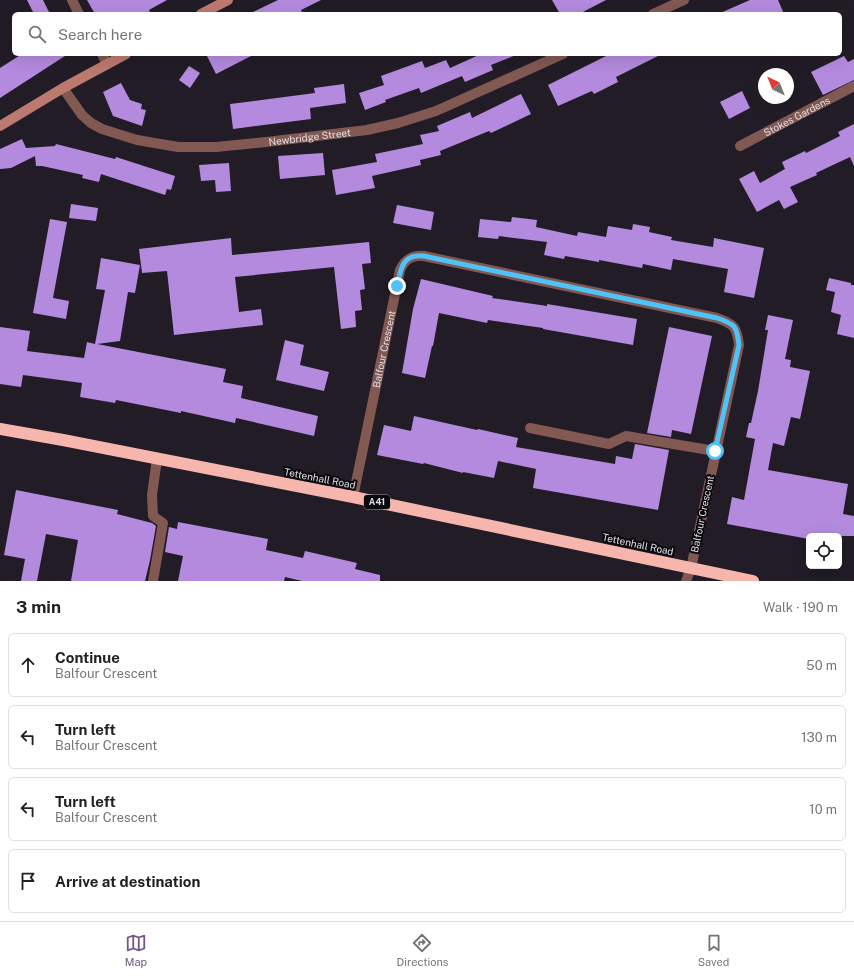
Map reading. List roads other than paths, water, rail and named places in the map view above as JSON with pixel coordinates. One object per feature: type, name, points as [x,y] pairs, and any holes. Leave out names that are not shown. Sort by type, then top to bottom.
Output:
[{"type":"highway","name":"Tettenhall Road","points":[[0,429],[43,436],[353,497],[753,581]]},
{"type":"street","points":[[72,0],[78,12]]},
{"type":"street","points":[[206,12],[228,0]]},
{"type":"street","points":[[657,12],[684,0]]},
{"type":"street","points":[[103,56],[107,64]]},
{"type":"street","points":[[0,126],[63,88],[122,56]]},
{"type":"street","name":"Newbridge Street","points":[[63,88],[82,115],[102,129],[137,140],[178,147],[216,147],[367,130],[398,123],[436,110],[558,56]]},
{"type":"street","name":"Stokes Gardens","points":[[740,146],[854,86]]},
{"type":"street","name":"Balfour Crescent","points":[[353,497],[400,270],[404,262],[409,258],[417,255],[717,318],[727,321],[734,326],[738,335],[739,345],[691,568],[686,581]]},
{"type":"street","points":[[530,428],[609,444],[626,436],[715,451]]},
{"type":"street","points":[[153,581],[163,523],[154,516],[152,495],[157,459]]}]
